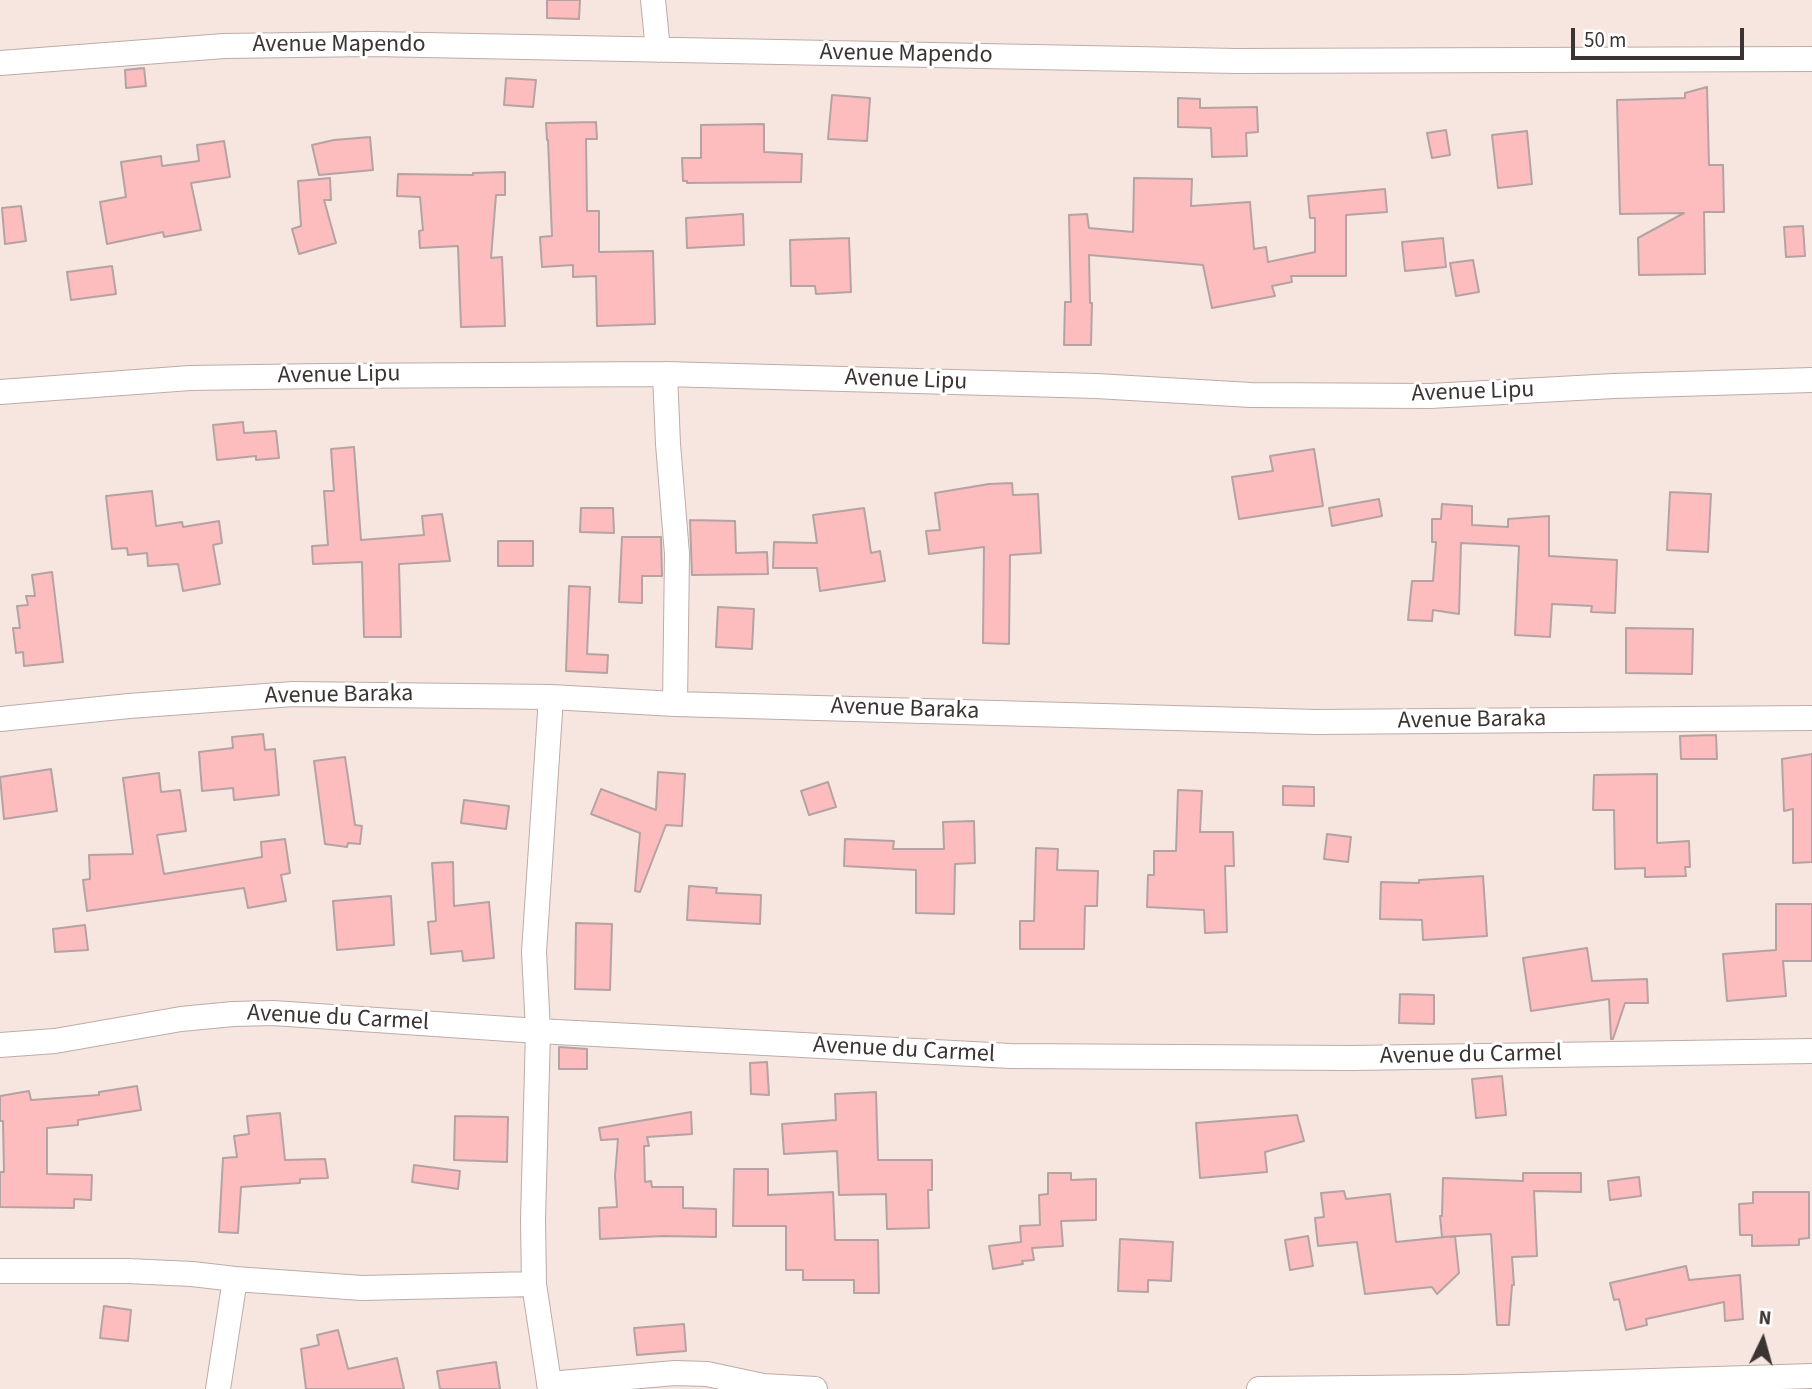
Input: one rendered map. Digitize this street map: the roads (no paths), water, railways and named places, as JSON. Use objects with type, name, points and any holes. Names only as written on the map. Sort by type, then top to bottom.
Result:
[{"type":"street","points":[[653,0],[658,50]]},
{"type":"street","name":"Avenue Mapendo","points":[[0,62],[197,48],[373,44],[1236,61],[1812,59]]},
{"type":"street","points":[[665,374],[677,554],[675,704]]},
{"type":"street","name":"Avenue Lipu","points":[[0,391],[204,378],[665,374],[1096,386],[1251,395],[1416,396],[1812,380]]},
{"type":"street","name":"Avenue Baraka","points":[[0,719],[293,694],[551,697],[675,704],[1316,722],[1812,718]]},
{"type":"street","points":[[551,697],[534,951],[538,1031],[534,1284],[549,1387],[675,1373],[706,1374],[733,1384],[815,1389]]},
{"type":"street","name":"Avenue du Carmel","points":[[0,1045],[55,1041],[181,1019],[273,1013],[538,1031],[1010,1056],[1352,1058],[1812,1051]]},
{"type":"street","points":[[0,1272],[192,1274],[362,1288],[534,1284]]},
{"type":"street","points":[[218,1389],[235,1279]]},
{"type":"street","points":[[1259,1389],[1460,1387],[1812,1376]]}]
